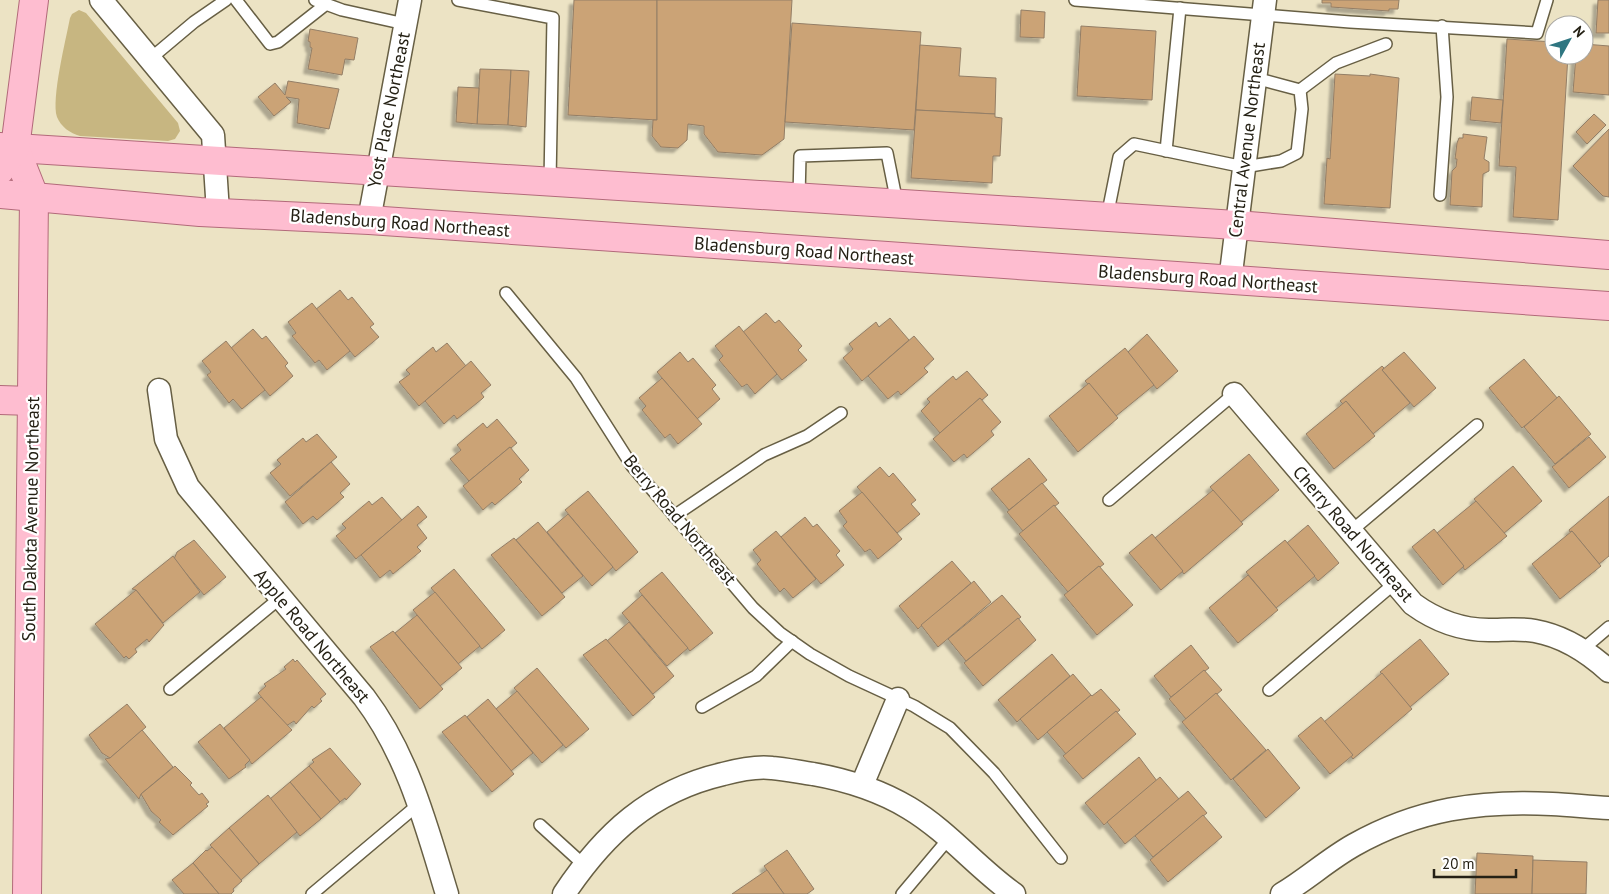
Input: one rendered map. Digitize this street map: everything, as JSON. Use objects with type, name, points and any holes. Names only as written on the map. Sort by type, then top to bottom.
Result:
[{"type":"main road","name":"South Dakota Avenue Northeast","points":[[0,170],[8,147],[34,0]]},
{"type":"main road","name":"South Dakota Avenue Northeast","points":[[8,147],[34,196],[28,894]]},
{"type":"main road","points":[[8,147],[1236,225],[1609,256]]},
{"type":"main road","name":"Bladensburg Road Northeast","points":[[0,194],[218,212],[369,220],[1609,306]]},
{"type":"main road","points":[[0,400],[32,401]]},
{"type":"street","points":[[101,0],[213,135],[218,212]]},
{"type":"street","name":"Yost Place Northeast","points":[[369,220],[410,0]]},
{"type":"street","name":"Central Avenue Northeast","points":[[1230,281],[1264,7]]},
{"type":"street","name":"Apple Road Northeast","points":[[158,390],[166,438],[173,459],[188,487],[378,715],[400,755],[447,894]]},
{"type":"street","name":"Cherry Road Northeast","points":[[1234,394],[1413,604],[1444,621],[1478,630],[1534,631],[1558,637],[1582,650],[1609,670]]},
{"type":"street","points":[[862,785],[898,699]]},
{"type":"street","points":[[564,894],[584,865],[607,838],[633,815],[666,795],[699,780],[738,770],[770,767],[826,776],[862,785],[909,808],[950,837],[986,872],[1014,894]]},
{"type":"street","points":[[1284,894],[1353,846],[1384,830],[1433,813],[1467,805],[1516,803],[1609,808]]},
{"type":"lane","points":[[150,59],[194,22],[226,0]]},
{"type":"lane","points":[[236,0],[270,44],[278,42],[320,2],[405,24]]},
{"type":"lane","points":[[458,0],[553,18],[550,181]]},
{"type":"lane","points":[[1075,0],[1180,8],[1264,7],[1350,22],[1538,33],[1548,0]]},
{"type":"lane","points":[[1166,151],[1180,8]]},
{"type":"lane","points":[[1440,195],[1447,97],[1442,26]]},
{"type":"lane","points":[[1300,90],[1336,63],[1386,44]]},
{"type":"lane","points":[[1255,78],[1300,90]]},
{"type":"lane","points":[[1107,217],[1119,157],[1134,144],[1244,167],[1281,161],[1297,153],[1302,109],[1300,90]]},
{"type":"lane","points":[[799,197],[800,156],[887,153],[896,203]]},
{"type":"lane","name":"Berry Road Northeast","points":[[506,293],[567,366],[632,466],[753,608],[792,641],[849,676],[937,719],[962,738],[994,772],[1061,858]]},
{"type":"lane","points":[[1109,500],[1234,394]]},
{"type":"lane","points":[[674,516],[764,455],[807,436],[841,413]]},
{"type":"lane","points":[[1350,532],[1477,425]]},
{"type":"lane","points":[[1269,690],[1395,584]]},
{"type":"lane","points":[[170,689],[280,598]]},
{"type":"lane","points":[[1582,650],[1609,626]]},
{"type":"lane","points":[[702,707],[756,676],[792,641]]},
{"type":"lane","points":[[312,894],[418,804]]},
{"type":"lane","points":[[540,825],[584,865]]},
{"type":"lane","points":[[902,894],[950,837]]},
{"type":"shaded area","points":[[79,10],[86,13],[178,123],[180,131],[175,139],[168,141],[80,136],[63,127],[57,117],[56,97],[70,18],[72,14]]},
{"type":"building","points":[[574,0],[657,0],[657,120],[568,115]]},
{"type":"building","points":[[657,0],[792,0],[784,139],[762,155],[718,152],[704,134],[704,126],[688,124],[687,140],[678,148],[661,147],[652,136],[653,120],[657,120]]},
{"type":"building","points":[[1322,0],[1399,0],[1398,9],[1389,9],[1389,11],[1331,7],[1331,3],[1322,3]]},
{"type":"building","points":[[1598,0],[1609,0],[1609,33],[1596,33]]},
{"type":"building","points":[[1021,10],[1045,12],[1044,38],[1020,37]]},
{"type":"building","points":[[792,23],[921,32],[914,130],[785,122]]},
{"type":"building","points":[[1081,26],[1156,31],[1152,100],[1077,96]]},
{"type":"building","points":[[310,29],[358,38],[354,60],[345,59],[342,75],[308,69],[312,48],[308,41]]},
{"type":"building","points":[[1507,39],[1544,41],[1544,65],[1567,65],[1558,220],[1513,217],[1516,167],[1499,166]]},
{"type":"building","points":[[920,45],[961,48],[959,76],[996,78],[995,114],[916,110]]},
{"type":"building","points":[[1594,45],[1609,46],[1609,95],[1573,92],[1575,65],[1594,65]]},
{"type":"building","points":[[480,69],[511,70],[508,125],[477,124]]},
{"type":"building","points":[[511,70],[529,71],[526,127],[508,125]]},
{"type":"building","points":[[1335,74],[1370,76],[1370,74],[1399,78],[1390,208],[1324,204],[1327,158],[1330,159]]},
{"type":"building","points":[[288,81],[339,89],[329,129],[297,123],[299,99],[286,97],[291,102],[274,116],[258,97],[275,83],[285,95]]},
{"type":"building","points":[[458,87],[479,88],[477,124],[456,122]]},
{"type":"building","points":[[1472,97],[1503,100],[1501,123],[1470,120]]},
{"type":"building","points":[[916,110],[995,114],[995,117],[1002,118],[1000,156],[993,156],[992,183],[911,178]]},
{"type":"building","points":[[1594,114],[1606,125],[1587,144],[1576,132]]},
{"type":"building","points":[[1609,129],[1609,197],[1603,196],[1573,166]]},
{"type":"building","points":[[1463,134],[1487,137],[1484,159],[1489,162],[1489,171],[1483,174],[1482,207],[1450,205],[1452,171],[1456,167],[1457,143],[1459,138],[1463,138]]},
{"type":"building","points":[[340,290],[348,300],[352,297],[374,324],[370,327],[379,337],[355,357],[315,310]]},
{"type":"building","points":[[312,303],[350,351],[327,370],[319,360],[315,363],[292,336],[296,333],[288,322]]},
{"type":"building","points":[[766,313],[775,323],[779,320],[802,346],[798,350],[807,360],[782,380],[742,333]]},
{"type":"building","points":[[890,318],[909,340],[862,381],[843,358],[853,349],[849,344],[876,322],[879,327]]},
{"type":"building","points":[[739,326],[777,374],[755,394],[747,384],[742,387],[719,360],[723,356],[715,346]]},
{"type":"building","points":[[253,329],[262,339],[266,336],[288,363],[285,366],[293,376],[270,396],[230,349]]},
{"type":"building","points":[[1147,334],[1178,371],[1157,389],[1127,353]]},
{"type":"building","points":[[914,336],[934,359],[924,368],[928,372],[901,395],[898,391],[888,399],[868,376]]},
{"type":"building","points":[[226,341],[265,390],[242,409],[233,399],[229,403],[207,375],[211,372],[202,361]]},
{"type":"building","points":[[447,343],[466,366],[419,406],[399,382],[410,374],[406,370],[433,347],[436,352]]},
{"type":"building","points":[[1125,348],[1154,385],[1116,416],[1085,381]]},
{"type":"building","points":[[680,352],[688,362],[693,358],[716,385],[712,389],[720,399],[697,419],[657,372]]},
{"type":"building","points":[[1404,352],[1436,388],[1414,407],[1382,370]]},
{"type":"building","points":[[1524,359],[1558,399],[1522,428],[1489,388]]},
{"type":"building","points":[[471,361],[491,385],[481,393],[484,397],[482,399],[457,419],[454,415],[444,424],[425,401]]},
{"type":"building","points":[[1382,366],[1384,368],[1382,370],[1410,403],[1373,434],[1346,401],[1343,404],[1340,401]]},
{"type":"building","points":[[967,371],[988,395],[982,400],[980,398],[940,433],[921,411],[930,402],[927,399],[953,376],[956,380]]},
{"type":"building","points":[[662,378],[702,424],[678,444],[670,434],[665,438],[642,410],[646,406],[639,398]]},
{"type":"building","points":[[1089,383],[1118,418],[1078,452],[1049,416]]},
{"type":"building","points":[[1559,396],[1591,434],[1555,464],[1524,427]]},
{"type":"building","points":[[980,398],[1001,422],[991,431],[994,435],[967,458],[964,454],[954,462],[933,439]]},
{"type":"building","points":[[1346,401],[1375,436],[1334,469],[1306,434]]},
{"type":"building","points":[[497,419],[517,443],[469,481],[450,459],[461,450],[457,445],[483,423],[487,428]]},
{"type":"building","points":[[317,434],[337,457],[290,496],[270,473],[281,464],[277,460],[303,438],[306,442]]},
{"type":"building","points":[[1589,437],[1606,457],[1569,488],[1552,467]]},
{"type":"building","points":[[510,447],[529,470],[519,479],[522,482],[495,505],[492,502],[483,510],[463,486]]},
{"type":"building","points":[[1249,454],[1279,490],[1240,523],[1210,487]]},
{"type":"building","points":[[1029,458],[1047,480],[1009,510],[991,489]]},
{"type":"building","points":[[331,462],[350,484],[340,493],[344,497],[317,520],[313,516],[303,524],[285,502]]},
{"type":"building","points":[[1513,466],[1542,501],[1503,534],[1474,499]]},
{"type":"building","points":[[880,467],[889,477],[893,473],[916,500],[911,504],[920,514],[897,533],[857,487]]},
{"type":"building","points":[[1042,483],[1059,503],[1023,531],[1007,512]]},
{"type":"building","points":[[1213,490],[1243,524],[1184,574],[1155,538]]},
{"type":"building","points":[[588,491],[638,552],[616,571],[565,510]]},
{"type":"building","points":[[862,492],[902,539],[878,559],[870,549],[865,552],[843,526],[847,522],[839,511]]},
{"type":"building","points":[[1609,496],[1609,556],[1599,564],[1572,531],[1570,532],[1569,530]]},
{"type":"building","points":[[382,497],[402,520],[356,559],[336,536],[346,528],[342,524],[369,501],[372,505]]},
{"type":"building","points":[[1476,501],[1507,536],[1465,570],[1437,533]]},
{"type":"building","points":[[1054,505],[1104,564],[1068,592],[1019,534]]},
{"type":"building","points":[[418,506],[427,517],[417,525],[427,538],[417,547],[421,551],[393,574],[390,570],[380,578],[361,555]]},
{"type":"building","points":[[568,514],[613,567],[592,586],[547,532]]},
{"type":"building","points":[[805,517],[813,527],[817,524],[840,551],[836,555],[844,565],[821,584],[781,537]]},
{"type":"building","points":[[538,522],[583,576],[562,593],[516,540]]},
{"type":"building","points":[[1308,525],[1339,563],[1318,581],[1287,543]]},
{"type":"building","points":[[1434,529],[1464,566],[1443,585],[1412,547]]},
{"type":"building","points":[[776,531],[816,579],[793,598],[784,588],[780,592],[757,564],[761,560],[753,550]]},
{"type":"building","points":[[1572,531],[1601,566],[1560,599],[1532,564]]},
{"type":"building","points":[[1152,534],[1183,571],[1161,590],[1129,553]]},
{"type":"building","points":[[514,538],[565,597],[542,616],[491,555]]},
{"type":"building","points":[[194,540],[226,577],[204,595],[174,559],[177,552]]},
{"type":"building","points":[[1285,540],[1315,576],[1276,608],[1246,572]]},
{"type":"building","points":[[173,556],[200,592],[163,623],[136,590],[132,589]]},
{"type":"building","points":[[952,561],[971,583],[918,629],[899,606]]},
{"type":"building","points":[[1099,566],[1133,605],[1097,635],[1064,595]]},
{"type":"building","points":[[454,569],[505,630],[482,649],[431,588]]},
{"type":"building","points":[[662,572],[713,633],[690,651],[639,591]]},
{"type":"building","points":[[1248,575],[1278,610],[1238,643],[1209,608]]},
{"type":"building","points":[[974,581],[991,602],[938,647],[921,625]]},
{"type":"building","points":[[136,590],[164,625],[149,642],[147,639],[135,649],[137,652],[129,659],[126,656],[124,658],[95,624]]},
{"type":"building","points":[[435,592],[480,646],[458,664],[413,610]]},
{"type":"building","points":[[642,595],[688,648],[667,666],[622,613]]},
{"type":"building","points":[[1002,595],[1021,617],[966,661],[948,639]]},
{"type":"building","points":[[417,615],[462,668],[440,686],[395,633]]},
{"type":"building","points":[[1018,618],[1036,640],[983,686],[964,663]]},
{"type":"building","points":[[629,622],[674,676],[653,694],[607,641]]},
{"type":"building","points":[[393,631],[443,689],[420,709],[370,647]]},
{"type":"building","points":[[606,639],[655,697],[633,716],[583,655]]},
{"type":"building","points":[[1420,639],[1449,674],[1410,707],[1380,672]]},
{"type":"building","points":[[1191,645],[1209,668],[1171,697],[1154,676]]},
{"type":"building","points":[[1052,654],[1070,676],[1017,722],[998,700]]},
{"type":"building","points":[[293,659],[295,662],[297,660],[326,694],[320,699],[322,701],[314,708],[312,706],[296,724],[294,721],[286,726],[258,693],[266,686],[264,684],[286,669],[284,667]]},
{"type":"building","points":[[537,668],[589,729],[566,748],[514,688]]},
{"type":"building","points":[[1204,670],[1222,690],[1186,719],[1169,699]]},
{"type":"building","points":[[1382,673],[1412,709],[1353,759],[1324,722]]},
{"type":"building","points":[[1073,674],[1091,695],[1038,740],[1020,719]]},
{"type":"building","points":[[1101,689],[1120,710],[1066,754],[1047,732],[1091,695]]},
{"type":"building","points":[[517,691],[563,745],[542,763],[496,709]]},
{"type":"building","points":[[1216,693],[1266,750],[1231,780],[1182,722]]},
{"type":"building","points":[[261,697],[292,730],[252,764],[224,728]]},
{"type":"building","points":[[488,699],[533,753],[511,771],[467,717]]},
{"type":"building","points":[[127,704],[146,727],[110,758],[102,753],[89,735]]},
{"type":"building","points":[[1116,711],[1136,734],[1083,779],[1063,756]]},
{"type":"building","points":[[465,715],[514,774],[492,792],[442,732]]},
{"type":"building","points":[[1321,717],[1353,755],[1330,774],[1298,736]]},
{"type":"building","points":[[220,724],[250,760],[245,765],[246,767],[229,779],[198,742]]},
{"type":"building","points":[[142,730],[173,767],[141,794],[139,799],[105,759],[110,758]]},
{"type":"building","points":[[330,748],[361,784],[346,800],[345,798],[340,802],[309,766],[314,762],[312,760]]},
{"type":"building","points":[[1268,749],[1300,788],[1266,818],[1233,779]]},
{"type":"building","points":[[1139,757],[1157,781],[1104,825],[1085,803]]},
{"type":"building","points":[[175,766],[192,783],[190,785],[199,795],[202,793],[209,802],[206,804],[208,806],[173,835],[159,822],[161,820],[151,811],[141,794]]},
{"type":"building","points":[[309,766],[340,802],[321,819],[290,782]]},
{"type":"building","points":[[1160,777],[1179,799],[1125,844],[1107,822]]},
{"type":"building","points":[[290,782],[321,819],[300,836],[270,799]]},
{"type":"building","points":[[1188,791],[1207,813],[1153,857],[1135,836]]},
{"type":"building","points":[[268,795],[297,832],[259,864],[229,828]]},
{"type":"building","points":[[1203,815],[1222,837],[1168,882],[1150,860]]},
{"type":"building","points":[[229,828],[259,864],[241,880],[210,845]]},
{"type":"building","points":[[212,847],[242,881],[233,889],[234,891],[231,894],[219,894],[193,863],[206,850]]},
{"type":"building","points":[[787,850],[814,889],[807,894],[784,894],[764,866]]},
{"type":"building","points":[[1477,853],[1533,856],[1532,894],[1475,894]]},
{"type":"building","points":[[1533,860],[1587,862],[1586,894],[1532,894]]},
{"type":"building","points":[[193,863],[219,894],[184,894],[172,880]]},
{"type":"building","points":[[767,870],[784,894],[732,894]]}]
